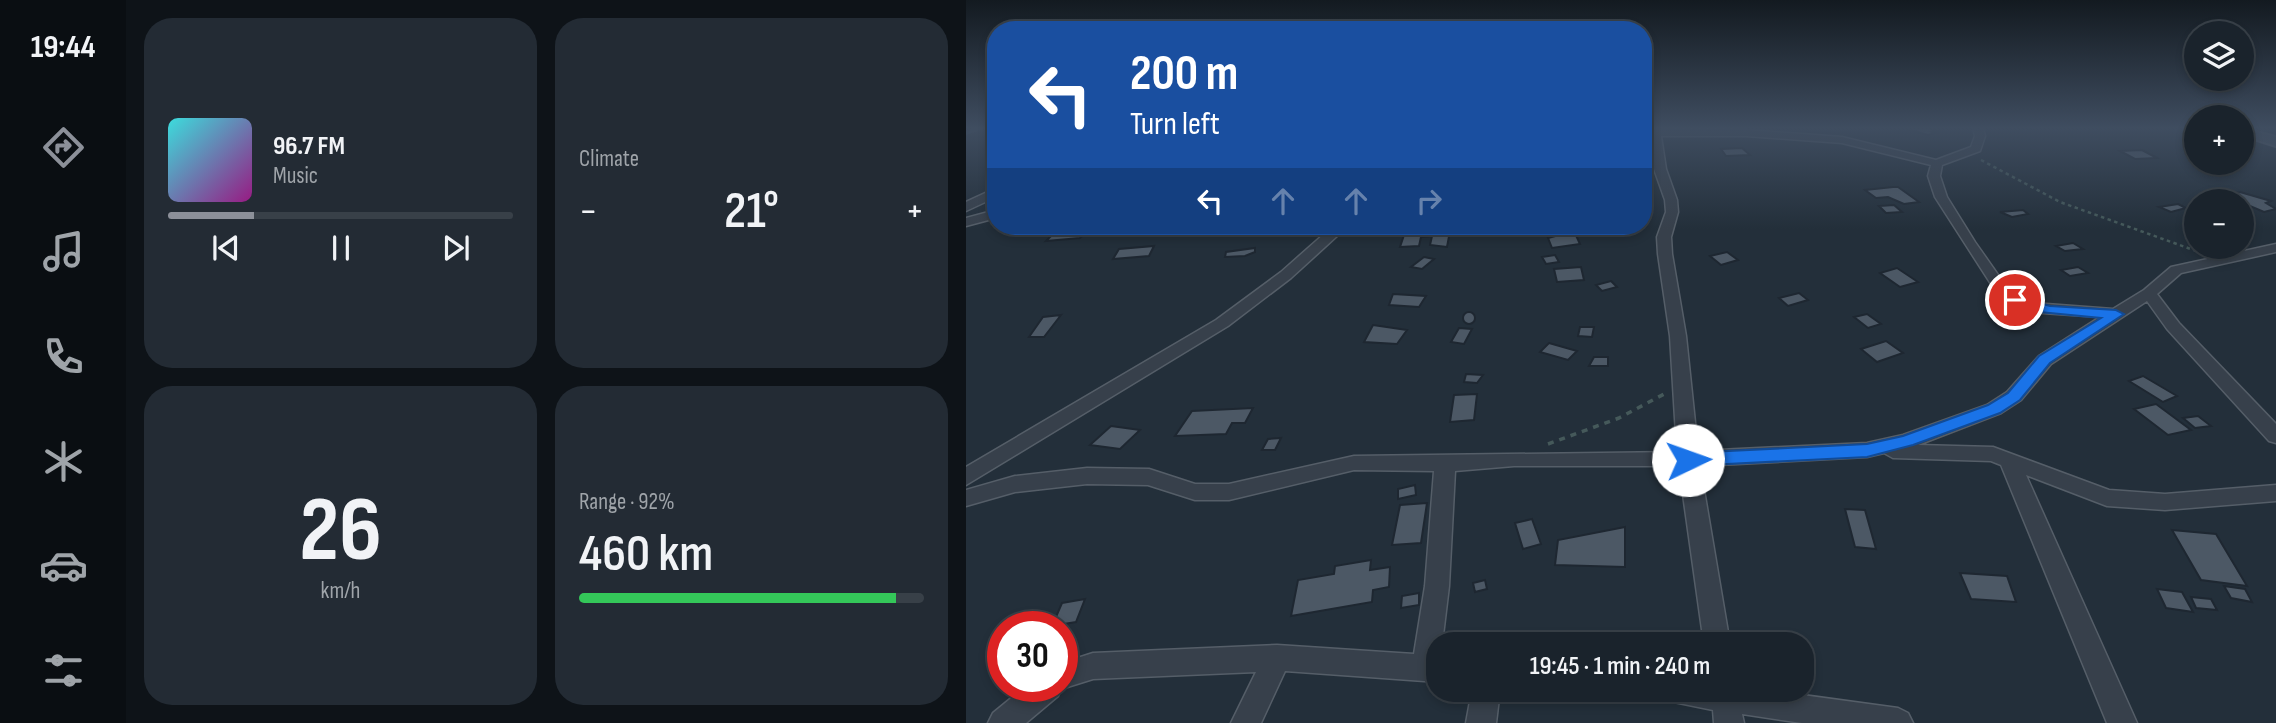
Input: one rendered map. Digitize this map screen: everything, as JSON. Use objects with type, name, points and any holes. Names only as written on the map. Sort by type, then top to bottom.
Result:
[{"type":"street","points":[[1659,162],[1671,200],[1672,212],[1664,237],[1678,336],[1679,385],[1715,632]]},
{"type":"street","points":[[1932,162],[1941,162]]},
{"type":"street","points":[[1937,163],[1934,176],[1941,197],[2003,292],[2029,307],[2116,314]]},
{"type":"street","points":[[966,207],[987,196]]},
{"type":"street","points":[[966,222],[987,216]]},
{"type":"street","points":[[966,477],[1222,323],[1286,275],[1331,235]]},
{"type":"street","points":[[1867,450],[1907,441],[1994,409],[2014,396],[2045,360],[2149,293],[2176,270],[2276,248]]},
{"type":"street","points":[[2149,293],[2197,353],[2276,436]]},
{"type":"street","points":[[966,498],[1016,484],[1053,478],[1149,477],[1195,492],[1229,492],[1354,463],[1446,464],[1514,459],[1688,460],[1867,450],[1966,452],[2009,460],[2107,498],[2165,502],[2276,492]]},
{"type":"street","points":[[2009,460],[2122,723]]},
{"type":"street","points":[[1434,632],[1446,464]]},
{"type":"street","points":[[1246,723],[1277,657]]},
{"type":"street","points":[[1078,671],[1093,666],[1277,657],[1426,668]]},
{"type":"street","points":[[1003,723],[1029,702]]},
{"type":"street","points":[[1481,723],[1484,702]]},
{"type":"street","points":[[1726,703],[1898,723]]},
{"type":"path","points":[[1985,162],[2091,215],[2224,260]]},
{"type":"path","points":[[1514,459],[1619,418],[1679,385]]},
{"type":"building","points":[[1898,187],[1919,202],[1904,204],[1888,197],[1876,198],[1865,190]]},
{"type":"building","points":[[2254,196],[2271,201],[2266,203],[2276,209],[2264,212],[2254,208]]},
{"type":"building","points":[[2178,204],[2184,209],[2171,212],[2159,207]]},
{"type":"building","points":[[1894,205],[1902,212],[1886,213],[1879,206]]},
{"type":"building","points":[[2023,210],[2028,214],[2012,217],[2000,212]]},
{"type":"building","points":[[1052,235],[1083,235],[1080,238],[1046,241]]},
{"type":"building","points":[[1404,235],[1449,235],[1447,247],[1430,245],[1432,236],[1421,237],[1419,246],[1400,247]]},
{"type":"building","points":[[1576,235],[1580,244],[1552,248],[1548,238]]},
{"type":"building","points":[[2073,243],[2083,249],[2065,251],[2056,246]]},
{"type":"building","points":[[1154,246],[1149,256],[1113,259],[1119,249]]},
{"type":"building","points":[[1255,248],[1255,252],[1245,256],[1225,257],[1226,252]]},
{"type":"building","points":[[1727,252],[1738,260],[1721,265],[1710,256]]},
{"type":"building","points":[[1555,255],[1559,262],[1546,264],[1542,257]]},
{"type":"building","points":[[1424,257],[1434,259],[1422,269],[1411,267]]},
{"type":"building","points":[[1581,267],[1584,280],[1557,282],[1554,269]]},
{"type":"building","points":[[2078,267],[2088,273],[2070,276],[2061,270]]},
{"type":"building","points":[[1897,268],[1918,282],[1900,287],[1880,273]]},
{"type":"building","points":[[1611,281],[1617,287],[1602,291],[1596,285]]},
{"type":"building","points":[[1799,293],[1808,300],[1788,306],[1779,298]]},
{"type":"building","points":[[1393,294],[1426,296],[1419,307],[1389,305]]},
{"type":"building","points":[[1469,312],[1475,318],[1469,324],[1463,318]]},
{"type":"building","points":[[1867,314],[1881,324],[1868,328],[1854,317]]},
{"type":"building","points":[[1061,315],[1044,337],[1029,337],[1043,317]]},
{"type":"building","points":[[1373,325],[1407,330],[1397,344],[1364,342]]},
{"type":"building","points":[[1580,327],[1594,327],[1592,337],[1578,336]]},
{"type":"building","points":[[1459,328],[1472,329],[1464,344],[1451,342]]},
{"type":"building","points":[[1886,341],[1903,353],[1877,362],[1861,349]]},
{"type":"building","points":[[1549,343],[1577,351],[1568,360],[1540,352]]},
{"type":"building","points":[[1594,357],[1608,357],[1608,366],[1589,366]]},
{"type":"building","points":[[1466,374],[1483,375],[1477,383],[1464,382]]},
{"type":"building","points":[[2143,376],[2177,396],[2163,402],[2129,381]]},
{"type":"building","points":[[1477,394],[1474,420],[1450,422],[1454,395]]},
{"type":"building","points":[[2156,404],[2191,430],[2168,435],[2134,409]]},
{"type":"building","points":[[1253,408],[1245,423],[1232,423],[1226,434],[1175,436],[1192,411]]},
{"type":"building","points":[[2198,416],[2211,426],[2195,428],[2183,418]]},
{"type":"building","points":[[1111,426],[1140,430],[1120,449],[1090,445]]},
{"type":"building","points":[[1281,438],[1275,450],[1262,450],[1268,439]]},
{"type":"building","points":[[1415,485],[1416,495],[1398,499],[1398,489]]},
{"type":"building","points":[[1427,503],[1421,543],[1392,545],[1400,505]]},
{"type":"building","points":[[1845,509],[1865,510],[1876,549],[1855,547]]},
{"type":"building","points":[[1532,519],[1541,544],[1523,549],[1515,523]]},
{"type":"building","points":[[1625,527],[1625,567],[1555,565],[1558,540]]},
{"type":"building","points":[[2172,530],[2216,534],[2247,586],[2201,580]]},
{"type":"building","points":[[1371,560],[1370,570],[1390,567],[1389,587],[1373,590],[1372,602],[1291,616],[1298,580],[1334,574],[1335,566]]},
{"type":"building","points":[[1960,573],[2007,576],[2016,602],[1971,599]]},
{"type":"building","points":[[1485,580],[1487,589],[1475,592],[1473,583]]},
{"type":"building","points":[[2224,586],[2245,589],[2252,602],[2231,598]]},
{"type":"building","points":[[2157,589],[2182,592],[2193,612],[2166,608]]},
{"type":"building","points":[[1419,593],[1419,605],[1401,608],[1402,596]]},
{"type":"building","points":[[2191,597],[2211,599],[2217,610],[2196,608]]},
{"type":"building","points":[[1085,599],[1078,617],[1078,611],[1059,611],[1062,603]]},
{"type":"route","points":[[1688,460],[1867,450],[1907,441],[1994,409],[2014,396],[2045,360],[2116,314],[2050,310],[2029,307],[2015,300]]}]
